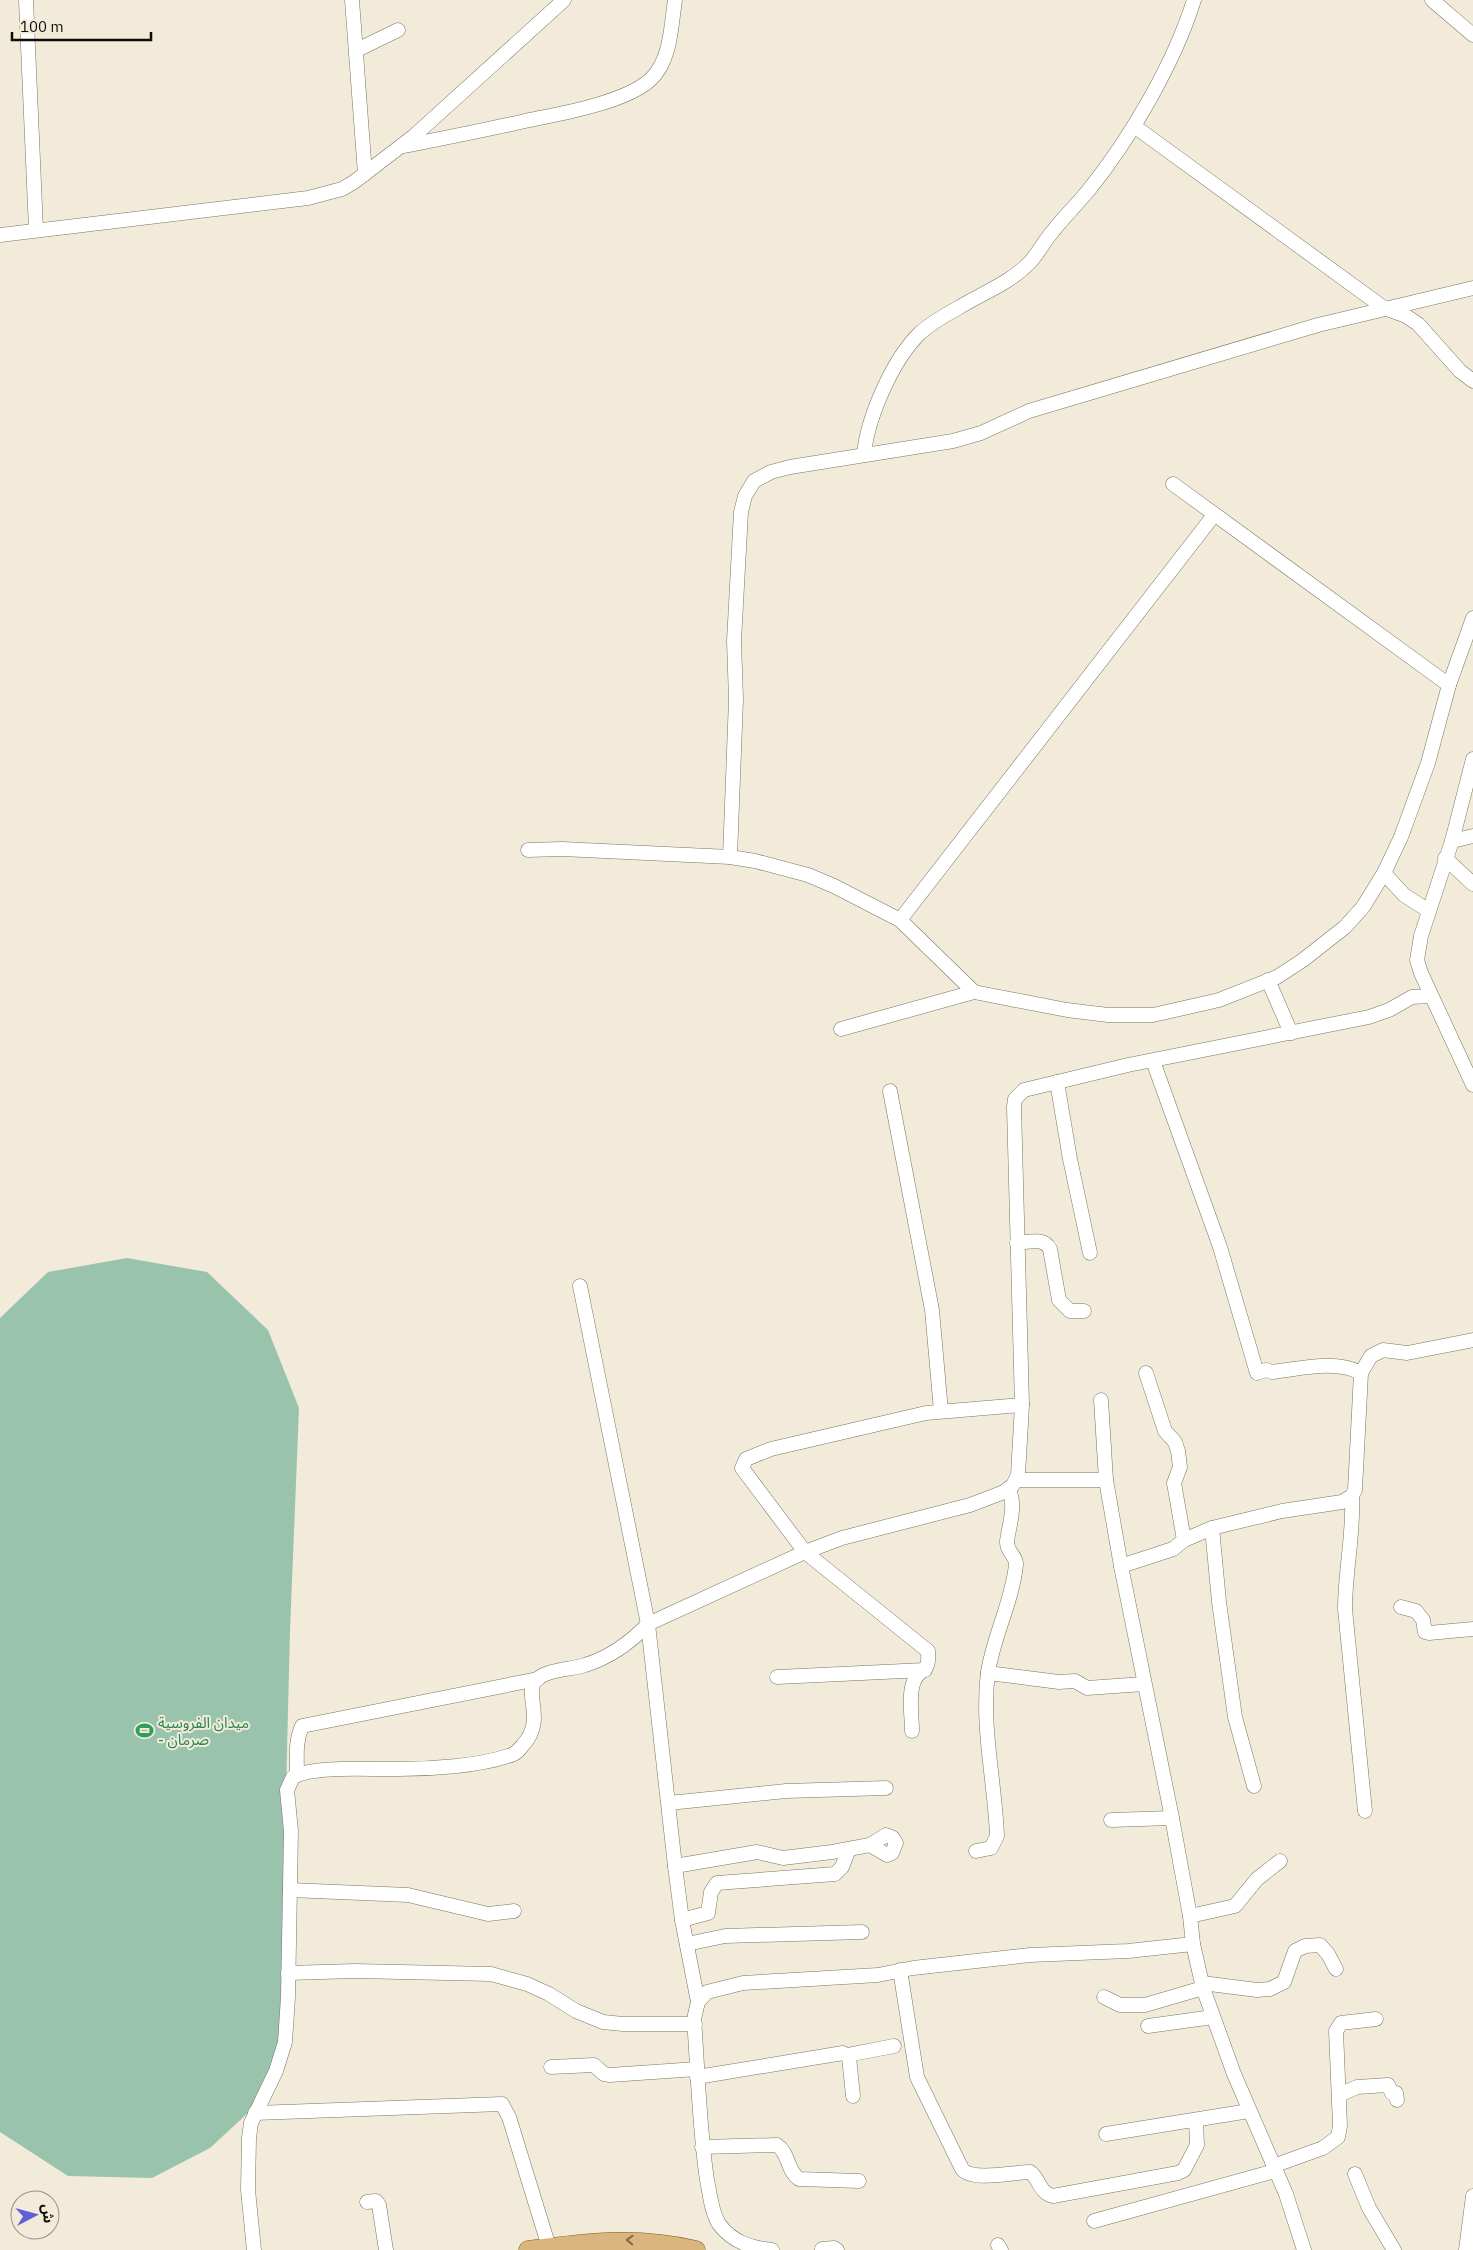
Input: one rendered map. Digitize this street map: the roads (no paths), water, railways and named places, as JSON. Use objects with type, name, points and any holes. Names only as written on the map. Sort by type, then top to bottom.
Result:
[{"type":"main road","points":[[528,2250],[579,2242],[625,2240],[658,2242],[696,2250]]},
{"type":"street","points":[[26,0],[36,230]]},
{"type":"street","points":[[0,235],[308,198],[342,189],[401,146],[564,0]]},
{"type":"street","points":[[401,146],[581,109],[637,88],[650,80],[659,70],[665,56],[675,0]]},
{"type":"street","points":[[864,455],[867,434],[876,404],[907,349],[920,333],[958,307],[1012,278],[1031,261],[1051,233],[1088,190],[1134,126],[1178,42],[1194,0]]},
{"type":"street","points":[[1432,0],[1473,35]]},
{"type":"street","points":[[355,1],[365,174]]},
{"type":"street","points":[[357,50],[398,30]]},
{"type":"street","points":[[1134,126],[1384,308],[1406,316],[1418,324],[1460,370],[1473,381]]},
{"type":"street","points":[[730,857],[734,781],[736,584],[741,512],[745,496],[754,481],[771,472],[790,467],[953,441],[981,433],[1030,411],[1052,404],[1318,325],[1473,288]]},
{"type":"street","points":[[1173,484],[1450,685]]},
{"type":"street","points":[[900,920],[1214,515]]},
{"type":"street","points":[[841,1029],[974,992],[1067,1010],[1108,1015],[1153,1016],[1220,1000],[1268,980],[1303,960],[1345,927],[1363,907],[1384,873],[1401,837],[1428,763],[1450,685],[1473,618]]},
{"type":"street","points":[[1472,766],[1452,841],[1429,911],[1417,960],[1420,973],[1473,1085]]},
{"type":"street","points":[[1452,841],[1473,836]]},
{"type":"street","points":[[528,850],[562,849],[730,857],[755,861],[808,875],[834,886],[900,920],[974,992]]},
{"type":"street","points":[[1445,858],[1473,884]]},
{"type":"street","points":[[1384,873],[1404,895],[1429,911]]},
{"type":"street","points":[[1268,980],[1292,1034]]},
{"type":"street","points":[[976,1851],[991,1848],[997,1836],[988,1749],[988,1672],[998,1631],[1009,1602],[1016,1564],[1007,1547],[1012,1485],[1022,1405],[1014,1103],[1018,1095],[1024,1090],[1057,1082],[1369,1017],[1389,1010],[1412,997],[1431,996]]},
{"type":"street","points":[[1153,1061],[1220,1247],[1257,1373],[1266,1370],[1272,1372],[1325,1366],[1352,1368],[1361,1373]]},
{"type":"street","points":[[1057,1082],[1072,1169],[1090,1253]]},
{"type":"street","points":[[890,1091],[932,1310],[941,1411]]},
{"type":"street","points":[[1017,1243],[1040,1241],[1046,1243],[1050,1249],[1059,1300],[1070,1311],[1084,1311]]},
{"type":"street","points":[[580,1286],[648,1624],[682,1920],[698,2002]]},
{"type":"street","points":[[1365,1811],[1345,1609],[1345,1583],[1353,1510],[1352,1496],[1355,1490],[1361,1373],[1371,1356],[1383,1350],[1407,1353],[1473,1340]]},
{"type":"street","points":[[1146,1373],[1165,1431],[1175,1442],[1178,1451],[1180,1468],[1174,1484],[1184,1540]]},
{"type":"street","points":[[1101,1400],[1106,1480],[1144,1684],[1172,1818],[1190,1916],[1193,1944],[1213,2017],[1249,2111],[1286,2194],[1304,2250]]},
{"type":"street","points":[[912,1732],[912,1690],[914,1679],[925,1670],[929,1663],[928,1651],[805,1552],[742,1468],[743,1461],[771,1449],[941,1411],[1022,1405]]},
{"type":"street","points":[[297,1774],[296,1748],[302,1726],[538,1678],[598,1660],[628,1645],[648,1624],[805,1552],[849,1536],[970,1505],[1012,1485],[1106,1480]]},
{"type":"street","points":[[1121,1566],[1173,1549],[1184,1540],[1212,1528],[1282,1511],[1342,1502],[1352,1496]]},
{"type":"street","points":[[1212,1528],[1219,1602],[1235,1717],[1254,1786]]},
{"type":"street","points":[[1400,1607],[1416,1611],[1423,1620],[1425,1632],[1429,1634],[1473,1630]]},
{"type":"street","points":[[776,1677],[925,1670]]},
{"type":"street","points":[[988,1672],[1059,1682],[1075,1681],[1088,1688],[1144,1684]]},
{"type":"street","points":[[254,2250],[248,2190],[250,2123],[276,2071],[284,2042],[288,1973],[291,1831],[287,1790],[290,1780],[297,1774],[337,1770],[426,1768],[511,1756],[524,1745],[534,1730],[532,1688],[538,1678]]},
{"type":"street","points":[[669,1803],[786,1791],[886,1788]]},
{"type":"street","points":[[1111,1820],[1172,1818]]},
{"type":"street","points":[[675,1866],[757,1852],[783,1858],[870,1845]]},
{"type":"street","points":[[682,1920],[708,1912],[711,1892],[717,1883],[835,1874],[842,1867],[849,1849]]},
{"type":"street","points":[[1190,1916],[1235,1906],[1258,1879],[1280,1861]]},
{"type":"street","points":[[290,1890],[408,1895],[488,1914],[514,1911]]},
{"type":"street","points":[[687,1944],[725,1936],[862,1932]]},
{"type":"street","points":[[772,2250],[760,2249],[742,2243],[726,2232],[719,2223],[710,2197],[702,2147],[694,2024],[694,2011],[706,1992],[743,1983],[878,1975],[900,1970],[1030,1955],[1128,1951],[1193,1944]]},
{"type":"street","points":[[1104,1997],[1120,2005],[1145,2005],[1203,1985],[1257,1990],[1270,1989],[1284,1982],[1295,1951],[1305,1946],[1320,1945],[1328,1954],[1336,1969]]},
{"type":"street","points":[[900,1970],[917,2077],[962,2169],[968,2174],[1003,2176],[1030,2172],[1042,2191],[1053,2196],[1178,2173],[1184,2170],[1197,2145],[1196,2120]]},
{"type":"street","points":[[288,1973],[355,1971],[491,1974],[527,1984],[576,2011],[603,2022],[623,2024],[694,2024]]},
{"type":"street","points":[[1148,2026],[1213,2017]]},
{"type":"street","points":[[1094,2221],[1274,2169],[1333,2142],[1338,2137],[1340,2126],[1338,2027],[1341,2023],[1350,2021],[1376,2020]]},
{"type":"street","points":[[550,2068],[594,2065],[608,2075],[697,2073],[843,2053],[847,2055],[894,2046]]},
{"type":"street","points":[[847,2055],[849,2057],[853,2096]]},
{"type":"street","points":[[1339,2095],[1357,2088],[1388,2085],[1392,2093],[1396,2093],[1397,2100]]},
{"type":"street","points":[[255,2113],[502,2104],[509,2117],[549,2247]]},
{"type":"street","points":[[1106,2134],[1249,2111]]},
{"type":"street","points":[[702,2147],[777,2145],[783,2151],[793,2174],[799,2179],[859,2181]]},
{"type":"street","points":[[1355,2174],[1369,2208],[1394,2250]]},
{"type":"street","points":[[1466,2250],[1473,2196]]},
{"type":"street","points":[[367,2202],[376,2201],[379,2205],[386,2250]]},
{"type":"street","points":[[822,2249],[834,2248],[837,2250]]},
{"type":"place","name":"ميدان الفروسية - صرمان","points":[[144,1731]]}]
